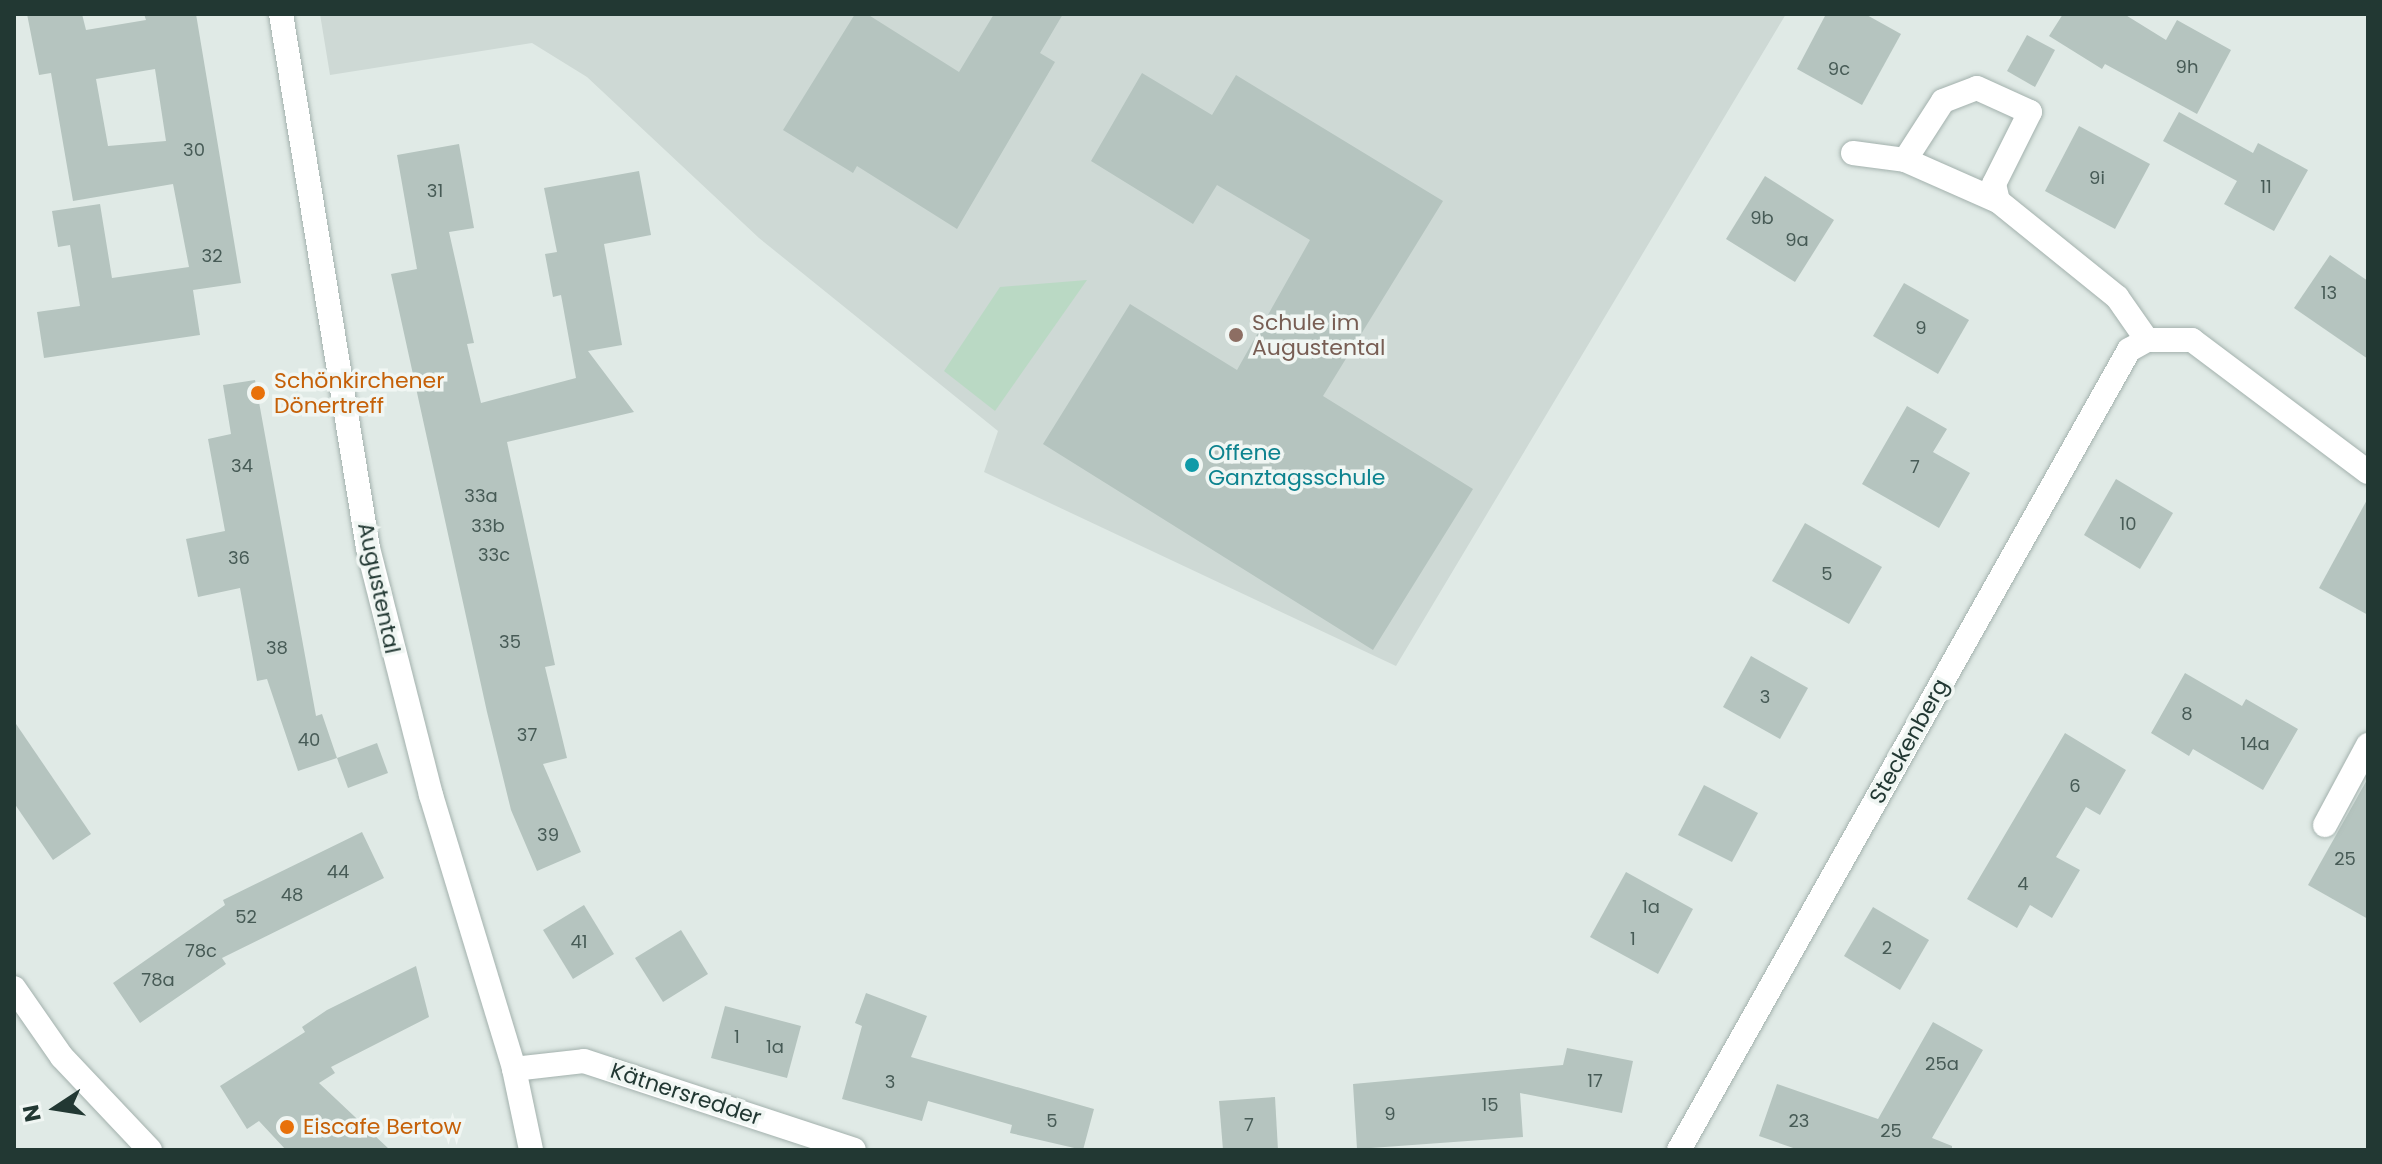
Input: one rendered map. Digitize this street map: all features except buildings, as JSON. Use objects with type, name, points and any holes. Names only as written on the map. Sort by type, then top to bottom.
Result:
[{"type":"street","name":"Augustental","points":[[281,14],[368,548],[431,795],[514,1069],[531,1150]]},
{"type":"street","points":[[1905,160],[1943,101],[1977,88],[2030,112],[1994,184],[1998,201]]},
{"type":"street","points":[[1853,153],[1905,160],[1998,201],[2117,297],[2147,340],[2192,340],[2368,472]]},
{"type":"street","name":"Steckenberg","points":[[1679,1150],[2129,350],[2147,340]]},
{"type":"street","points":[[2325,825],[2368,745]]},
{"type":"street","points":[[14,988],[62,1057],[150,1150]]},
{"type":"street","name":"Kätnersredder","points":[[514,1069],[584,1061],[854,1150]]},
{"type":"shaded area","name":"Schule im Augustental","points":[[320,14],[1786,14],[1396,666],[984,472],[998,431],[759,238],[587,77],[532,43],[330,75]]},
{"type":"green space","points":[[1087,280],[995,411],[944,371],[1000,287]]},
{"type":"place","name":"Schule im Augustental","points":[[1236,335]]},
{"type":"place","name":"Schönkirchener Dönertreff","points":[[258,393]]},
{"type":"place","name":"Offene Ganztagsschule","points":[[1192,465]]},
{"type":"place","name":"Eiscafe Bertow","points":[[287,1127]]}]
